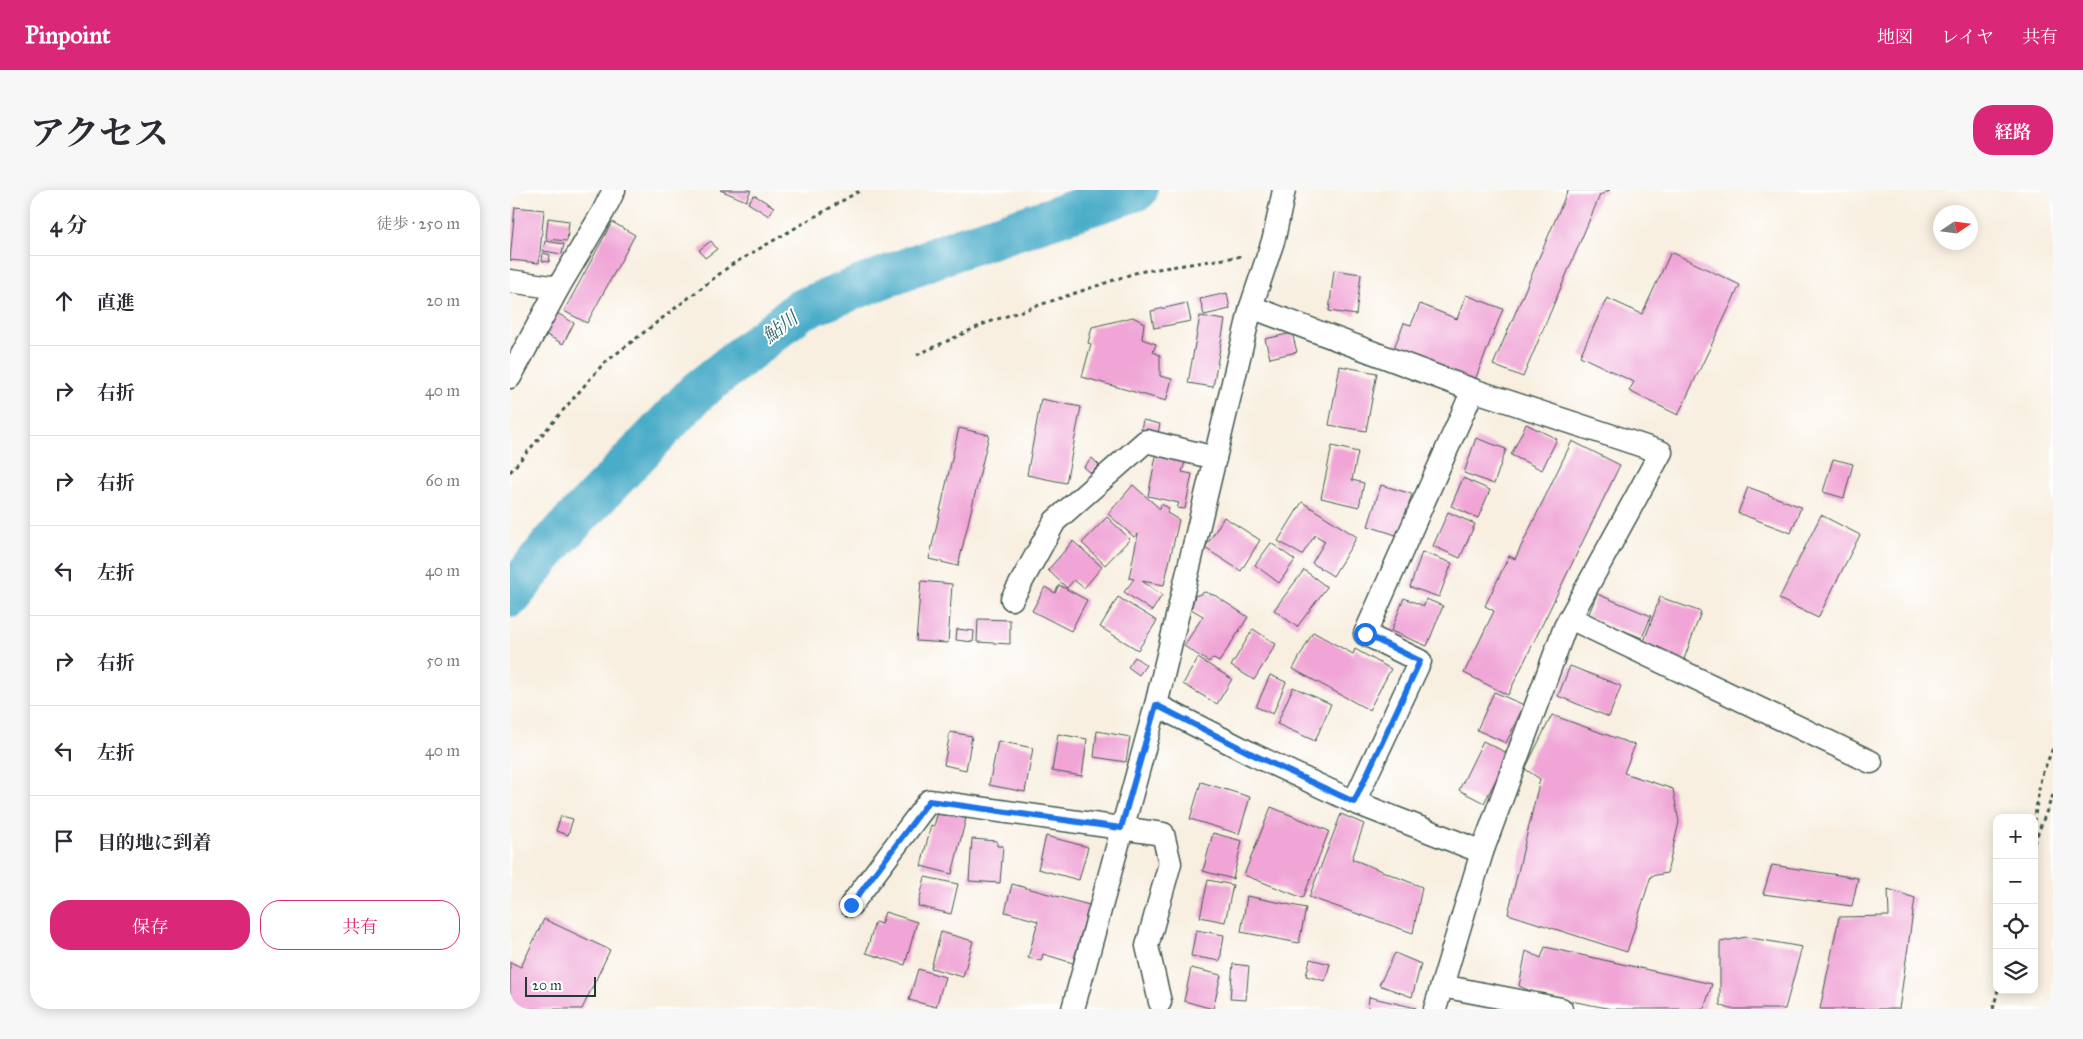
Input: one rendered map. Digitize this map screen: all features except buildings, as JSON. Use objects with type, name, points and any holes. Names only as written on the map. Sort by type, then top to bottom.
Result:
[{"type":"street","points":[[510,377],[558,288],[604,212],[614,190]]},
{"type":"street","points":[[1073,1009],[1156,705],[1251,307],[1271,245],[1284,190]]},
{"type":"street","points":[[510,281],[558,288]]},
{"type":"street","points":[[1251,307],[1473,390],[1661,452],[1570,618],[1482,852],[1435,1009]]},
{"type":"street","points":[[1354,802],[1420,661],[1365,634],[1473,390]]},
{"type":"street","points":[[1012,600],[1055,521],[1146,441],[1214,458]]},
{"type":"street","points":[[1570,618],[1871,762]]},
{"type":"street","points":[[1156,705],[1254,755],[1354,802],[1482,852]]},
{"type":"street","points":[[851,905],[929,801],[1163,834],[1170,863],[1147,946],[1160,1002]]},
{"type":"street","points":[[1442,986],[1561,1009]]},
{"type":"path","points":[[510,472],[603,364],[731,265],[861,190]]},
{"type":"path","points":[[917,356],[986,323],[1138,272],[1271,245]]},
{"type":"path","points":[[2035,814],[2041,777],[2053,748]]},
{"type":"path","points":[[2038,833],[2053,795]]},
{"type":"path","points":[[1994,1009],[1997,994]]},
{"type":"waterway","name":"鮎川","points":[[510,597],[551,545],[697,392],[800,310],[957,249],[1137,190]]},
{"type":"route","points":[[851,905],[929,801],[1121,828],[1156,705],[1254,755],[1354,802],[1420,661],[1365,634]]}]
